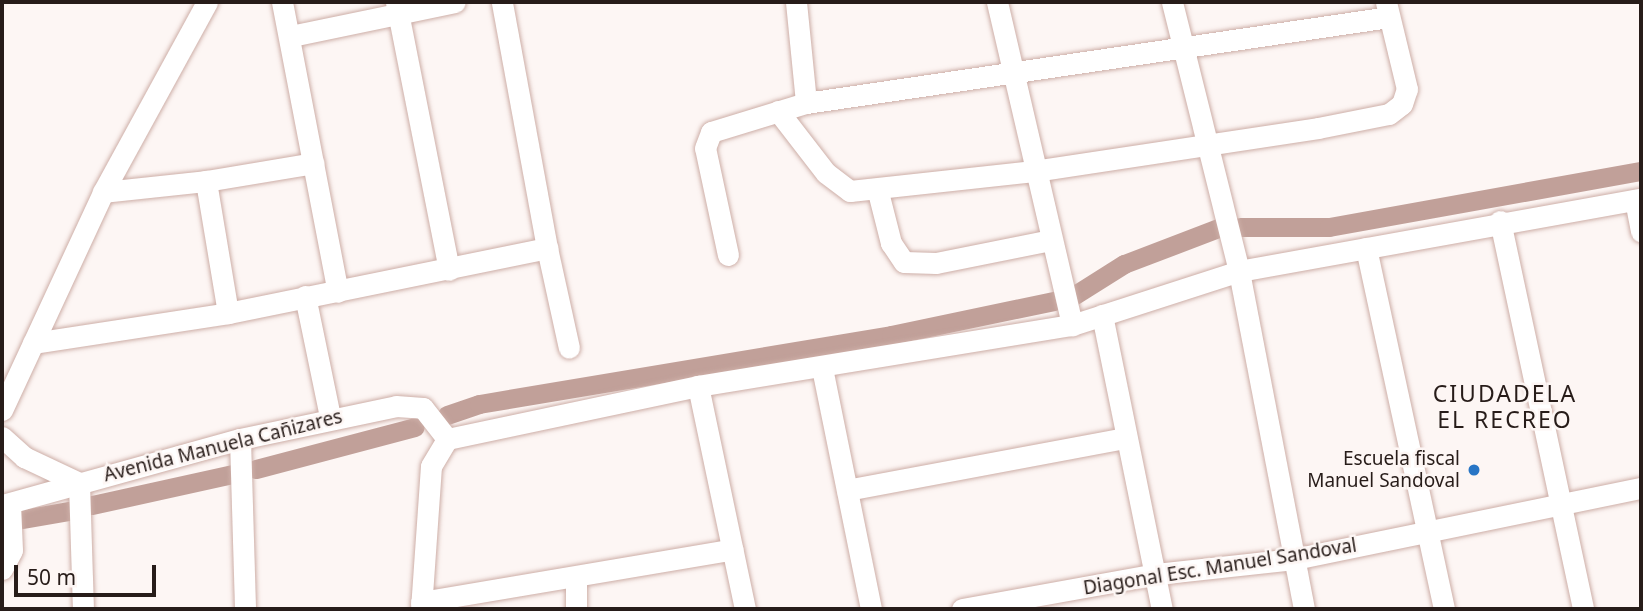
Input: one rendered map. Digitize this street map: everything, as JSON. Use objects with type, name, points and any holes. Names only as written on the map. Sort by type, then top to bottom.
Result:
[{"type":"street","points":[[2,410],[103,192],[207,2]]},
{"type":"street","points":[[282,2],[291,36],[338,292]]},
{"type":"street","points":[[291,36],[397,7],[454,2]]},
{"type":"street","points":[[502,2],[547,247],[569,348]]},
{"type":"street","points":[[796,2],[806,103]]},
{"type":"street","points":[[997,2],[1009,71],[1072,325]]},
{"type":"street","points":[[1172,2],[1202,141],[1239,271],[1304,609]]},
{"type":"street","points":[[397,7],[449,270]]},
{"type":"street","points":[[728,255],[705,148],[711,132],[778,111],[806,103],[1009,71],[1181,48],[1388,9],[1407,89],[1396,110],[1318,128],[1202,141],[1034,171],[878,192],[850,191],[834,179],[778,111]]},
{"type":"street","points":[[103,192],[206,181],[314,163]]},
{"type":"street","points":[[206,181],[228,313]]},
{"type":"street","points":[[878,192],[891,243],[904,262],[936,262],[1051,240]]},
{"type":"street","points":[[733,549],[421,605],[431,466],[443,432],[698,386],[822,368],[1072,325],[1239,271],[1500,221],[1638,200],[1641,231]]},
{"type":"street","points":[[1500,221],[1563,504],[1583,609]]},
{"type":"street","points":[[33,342],[228,313],[449,270],[547,247]]},
{"type":"street","points":[[1366,248],[1444,609]]},
{"type":"street","points":[[306,296],[330,417]]},
{"type":"street","points":[[1102,315],[1125,439],[1162,609]]},
{"type":"street","points":[[822,368],[871,609]]},
{"type":"street","points":[[698,386],[745,609]]},
{"type":"street","name":"Avenida Manuela Cañizares","points":[[6,504],[330,417],[412,405],[443,432]]},
{"type":"street","points":[[2,438],[24,457],[79,483],[83,609]]},
{"type":"street","points":[[240,439],[245,609]]},
{"type":"street","points":[[846,490],[1125,439]]},
{"type":"street","name":"Diagonal Esc. Manuel Sandoval","points":[[962,609],[1156,574],[1294,559],[1641,488]]},
{"type":"street","points":[[2,569],[12,550],[6,504]]},
{"type":"street","points":[[576,577],[576,609]]},
{"type":"waterway","points":[[1240,227],[1329,227],[1641,171]]},
{"type":"waterway","points":[[1070,298],[1124,264],[1221,227]]},
{"type":"waterway","points":[[447,415],[479,404],[891,335],[1054,301]]},
{"type":"waterway","points":[[256,469],[415,427]]},
{"type":"waterway","points":[[92,505],[233,474]]},
{"type":"waterway","points":[[23,519],[69,511]]},
{"type":"place","name":"Escuela fiscal Manuel Sandoval","points":[[1474,470]]},
{"type":"district","name":"CIUDADELA EL RECREO","points":[[1505,406]]}]
